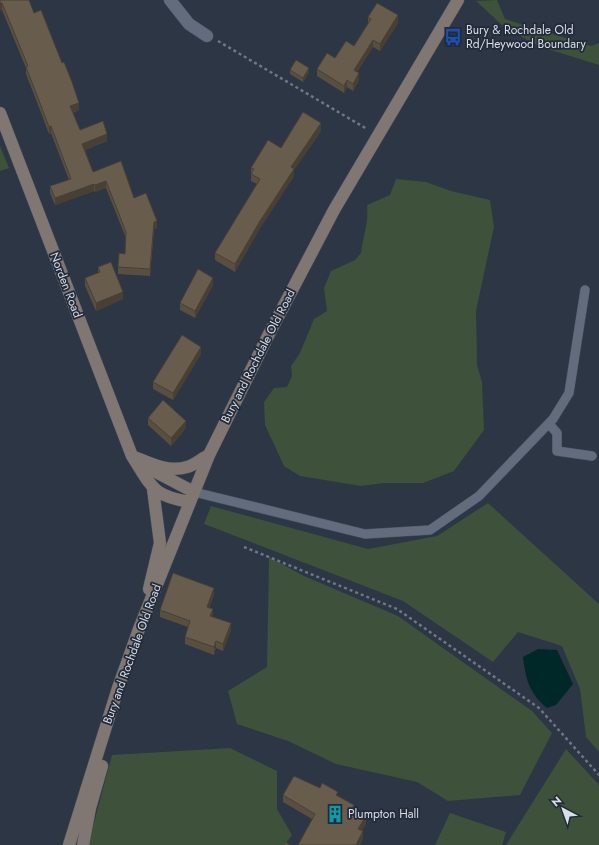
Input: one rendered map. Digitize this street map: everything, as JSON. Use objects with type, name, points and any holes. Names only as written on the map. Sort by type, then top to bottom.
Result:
[{"type":"main road","name":"Bury and Rochdale Old Road","points":[[69,845],[104,733],[139,629],[209,454],[302,269],[377,135],[458,0]]},
{"type":"main road","name":"Norden Road","points":[[0,113],[132,456],[153,489],[171,499],[192,497]]},
{"type":"main road","points":[[132,456],[160,467],[174,469],[188,467],[209,454]]},
{"type":"main road","points":[[132,456],[192,497]]},
{"type":"main road","points":[[139,629],[160,543],[153,489]]},
{"type":"main road","name":"Bury and Rochdale Old Road","points":[[83,845],[90,808],[105,756],[104,733]]},
{"type":"street","points":[[170,0],[189,24],[207,36]]},
{"type":"lane","points":[[192,497],[365,534],[430,530],[479,496],[549,424],[569,393],[585,290]]},
{"type":"lane","points":[[549,424],[558,433],[558,451],[592,456]]},
{"type":"path","points":[[207,36],[221,42],[377,135]]},
{"type":"path","points":[[244,547],[397,609],[539,708],[599,775]]},
{"type":"shaded area","points":[[497,0],[505,19],[591,46],[599,43],[599,65],[538,46],[503,26],[476,1]]},
{"type":"shaded area","points":[[0,146],[9,168],[0,171]]},
{"type":"shaded area","points":[[396,179],[426,182],[451,191],[490,200],[494,227],[476,311],[477,365],[482,382],[484,430],[454,471],[423,483],[384,483],[361,486],[300,476],[284,466],[265,425],[264,402],[274,388],[287,387],[292,376],[291,366],[300,353],[314,319],[327,311],[324,288],[331,271],[355,260],[361,253],[367,224],[367,205],[390,195]]},
{"type":"shaded area","points":[[488,503],[599,604],[599,752],[586,737],[580,689],[562,646],[518,632],[493,662],[403,601],[204,524],[211,506],[368,549],[437,536]]},
{"type":"shaded area","points":[[269,557],[304,576],[398,616],[532,711],[552,733],[520,795],[448,801],[417,782],[336,764],[288,741],[237,724],[228,691],[267,667]]},
{"type":"shaded area","points":[[538,649],[557,650],[573,684],[556,705],[547,708],[536,697],[529,686],[524,665],[523,657]]},
{"type":"shaded area","points":[[230,748],[277,771],[277,809],[292,835],[285,845],[88,845],[112,755]]},
{"type":"shaded area","points":[[566,749],[599,785],[599,845],[506,845]]},
{"type":"shaded area","points":[[450,813],[506,832],[502,845],[435,845]]},
{"type":"building","points":[[0,0],[29,0],[34,13],[41,10],[62,63],[64,62],[79,103],[70,106],[80,130],[103,121],[107,134],[82,144],[93,172],[121,161],[134,198],[146,193],[157,221],[154,222],[150,269],[118,267],[119,253],[125,254],[126,232],[106,181],[55,198],[50,186],[71,179],[51,126],[49,127],[26,67],[28,66]]},
{"type":"building","points":[[377,3],[398,15],[380,44],[373,40],[354,70],[359,73],[353,84],[347,80],[344,86],[317,69],[327,53],[335,58],[346,41],[354,46],[371,19],[368,17]]},
{"type":"building","points":[[296,60],[309,68],[303,78],[290,70]]},
{"type":"building","points":[[303,112],[321,123],[291,167],[294,169],[260,221],[235,264],[215,253],[260,179],[251,174],[254,169],[251,168],[268,140],[281,148]]},
{"type":"building","points":[[111,262],[123,292],[96,303],[85,278],[100,272],[98,267]]},
{"type":"building","points":[[198,269],[213,278],[195,311],[180,303]]},
{"type":"building","points":[[182,335],[201,347],[173,393],[153,382]]},
{"type":"building","points":[[163,400],[186,421],[171,438],[148,418]]},
{"type":"building","points":[[173,573],[214,588],[207,607],[213,609],[210,616],[231,623],[223,644],[216,641],[214,647],[185,637],[190,621],[160,610]]},
{"type":"building","name":"Plumpton Hall","points":[[294,776],[320,788],[322,783],[338,792],[336,795],[354,805],[351,810],[366,816],[358,829],[363,831],[356,845],[298,845],[315,814],[283,795]]},
{"type":"place","name":"Bury & Rochdale Old Rd/Heywood Boundary","points":[[453,37]]},
{"type":"place","name":"Plumpton Hall","points":[[335,814]]}]
